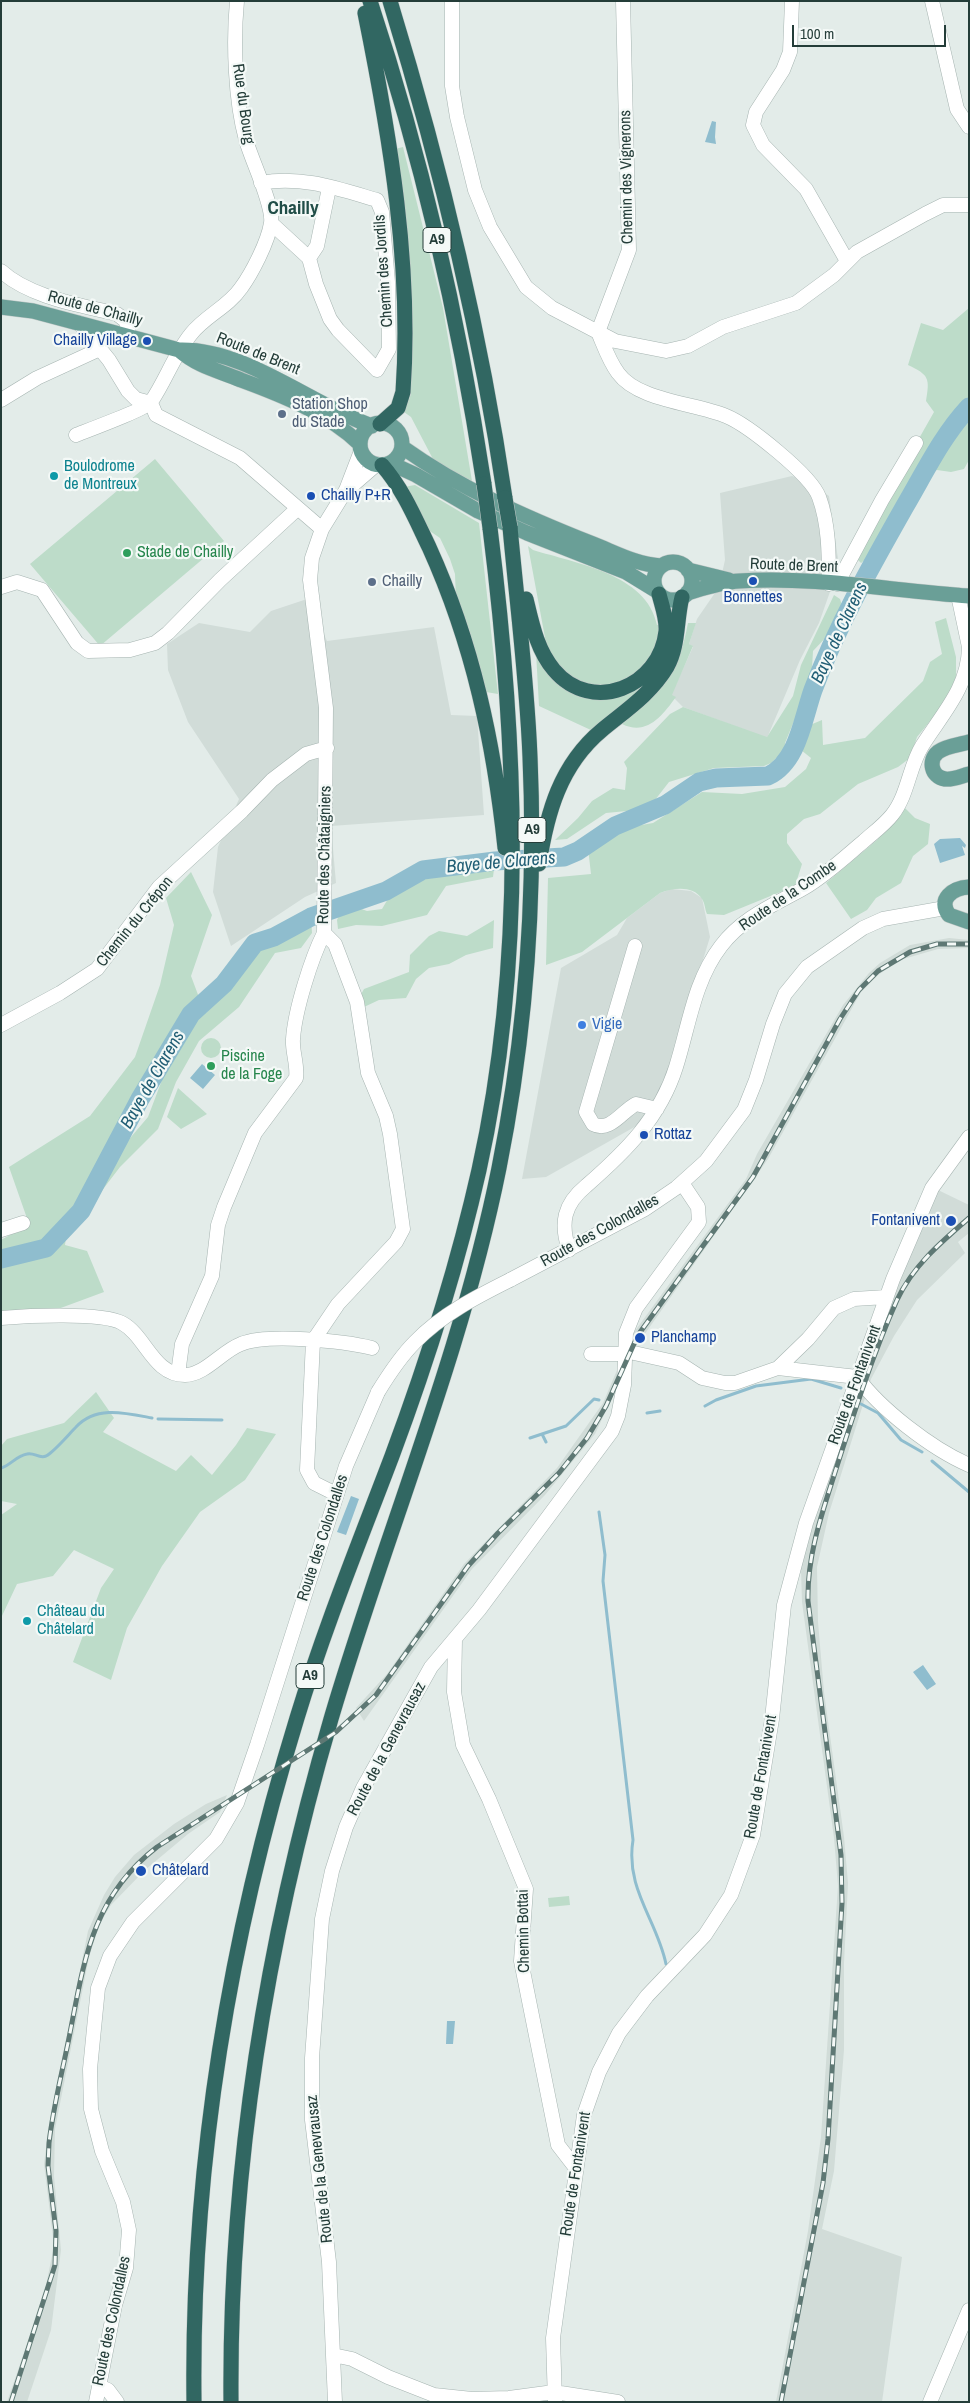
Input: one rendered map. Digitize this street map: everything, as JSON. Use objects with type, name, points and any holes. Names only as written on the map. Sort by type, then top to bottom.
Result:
[{"type":"highway","points":[[363,1],[390,148],[403,277],[403,392],[398,408],[376,425]]},
{"type":"highway","name":"A9","points":[[194,2402],[197,2276],[210,2119],[228,2000],[253,1879],[282,1769],[312,1671],[412,1400],[457,1258],[488,1124],[509,968],[513,809],[508,691],[484,484],[467,382],[440,252],[406,121],[370,1]]},
{"type":"highway","name":"A9","points":[[231,2402],[234,2278],[242,2167],[255,2059],[273,1952],[300,1830],[332,1716],[449,1358],[478,1259],[498,1177],[511,1102],[522,1024],[527,970],[532,823],[526,690],[511,534],[488,391],[460,256],[427,129],[390,1]]},
{"type":"highway","points":[[383,464],[399,486],[439,570],[465,639],[480,693],[496,774],[511,914]]},
{"type":"highway","points":[[511,534],[539,644],[554,670],[569,684],[581,689],[602,693],[624,689],[638,682],[650,669],[661,652],[666,633],[665,615],[658,593]]},
{"type":"highway","points":[[530,920],[544,832],[566,771],[584,747],[646,694],[667,666],[677,639],[685,595]]},
{"type":"main road","name":"Route de Chailly","points":[[1,308],[34,311],[179,350]]},
{"type":"main road","name":"Route de Brent","points":[[179,350],[199,349],[242,364],[319,400],[355,420],[376,425]]},
{"type":"main road","name":"Route de Brent","points":[[179,350],[194,362],[273,392],[332,423],[361,447]]},
{"type":"main road","points":[[383,464],[398,456],[402,447],[398,432],[390,426],[376,425],[364,433],[361,447],[367,460],[416,475],[478,510],[527,533],[626,572],[668,599],[685,595],[692,582],[688,570],[676,562],[662,566],[633,561],[524,517],[473,492],[402,447]]},
{"type":"main road","points":[[658,593],[654,578],[662,566]]},
{"type":"main road","name":"Route de Brent","points":[[688,570],[738,581],[839,584],[964,596]]},
{"type":"main road","name":"Route de Brent","points":[[685,595],[738,581]]},
{"type":"main road","points":[[969,742],[941,750],[933,758],[932,766],[936,774],[946,779],[969,774]]},
{"type":"main road","points":[[969,887],[950,892],[945,899],[945,908],[953,917],[969,922]]},
{"type":"street","name":"Rue du Bourg","points":[[237,1],[236,51],[243,125],[271,223]]},
{"type":"street","points":[[452,1],[452,86],[457,117],[475,190],[490,227],[526,287],[552,308],[615,341],[666,351],[688,346],[723,327],[796,303],[834,275],[857,252],[944,205],[969,205]]},
{"type":"street","name":"Chemin des Vignerons","points":[[598,332],[629,250],[623,1]]},
{"type":"street","points":[[792,1],[790,52],[783,70],[756,112],[753,125],[762,145],[806,189],[846,262]]},
{"type":"street","points":[[932,1],[957,109],[969,128]]},
{"type":"street","name":"Chemin des Jordils","points":[[260,183],[278,180],[316,183],[377,200],[382,212],[388,282],[389,349],[377,370],[338,330],[330,319],[316,284],[309,258]]},
{"type":"street","points":[[76,435],[151,403],[179,350],[200,323],[229,302],[242,288],[259,255],[271,223],[309,258],[317,246],[329,188]]},
{"type":"street","points":[[1,270],[7,276],[46,296],[117,314],[126,321],[129,335]]},
{"type":"street","points":[[79,323],[100,349],[131,395],[151,403],[156,415],[244,461],[322,529]]},
{"type":"street","points":[[598,332],[608,357],[619,375],[640,390],[726,416],[769,445],[808,480],[819,495],[839,584]]},
{"type":"street","points":[[1,400],[37,378],[100,349]]},
{"type":"street","points":[[839,584],[882,500],[916,443]]},
{"type":"street","name":"Route des Châtaigniers","points":[[313,1341],[327,1317],[396,1242],[403,1229],[390,1134],[386,1116],[368,1073],[357,1002],[335,944],[324,929],[327,748],[325,693],[310,580],[312,558],[322,529],[346,490],[361,447]]},
{"type":"street","name":"Route des Châtaigniers","points":[[346,490],[383,464]]},
{"type":"street","points":[[1,587],[17,582],[42,590],[77,644],[88,651],[130,650],[156,642],[179,623],[220,580],[298,509]]},
{"type":"street","name":"Route de la Combe","points":[[569,1250],[564,1220],[569,1203],[576,1193],[623,1154],[656,1109],[676,1068],[697,994],[707,969],[721,946],[752,916],[819,878],[892,814],[901,800],[921,747],[951,706],[967,666],[969,648],[964,596]]},
{"type":"street","name":"Chemin du Crépon","points":[[1,1025],[60,993],[97,970],[159,887],[242,811],[272,780],[306,754],[327,748]]},
{"type":"street","name":"Route des Colondalles","points":[[96,2402],[115,2305],[126,2268],[128,2230],[123,2202],[102,2151],[91,2109],[90,2069],[98,1988],[110,1956],[133,1922],[216,1839],[237,1803],[258,1745],[336,1494],[355,1440],[378,1392],[415,1342],[457,1309],[646,1209],[682,1183],[706,1162],[744,1110],[756,1080],[773,1024],[786,994],[806,967],[863,928],[883,919],[945,908]]},
{"type":"street","points":[[178,1374],[182,1344],[212,1276],[218,1225],[224,1207],[255,1132],[296,1078],[293,1050],[294,1030],[316,948],[324,929]]},
{"type":"street","points":[[635,946],[586,1112],[593,1124],[602,1127],[613,1122],[636,1104],[656,1109]]},
{"type":"street","name":"Route de Fontanivent","points":[[554,2397],[553,2338],[575,2167],[584,2115],[599,2072],[619,2033],[646,1996],[705,1935],[731,1895],[753,1835],[772,1719],[784,1605],[806,1523],[886,1297],[932,1188],[969,1137]]},
{"type":"street","name":"Route de la Genevrausaz","points":[[335,2402],[327,2228],[312,2120],[312,2058],[322,1920],[332,1871],[346,1827],[363,1788],[431,1667],[455,1640],[612,1431],[618,1416],[624,1385],[626,1334],[636,1308],[699,1222],[698,1207],[682,1183]]},
{"type":"street","points":[[1,1230],[23,1223]]},
{"type":"street","points":[[778,1368],[808,1339],[834,1308],[854,1299],[886,1297]]},
{"type":"street","points":[[1,1318],[89,1316],[115,1320],[132,1331],[162,1366],[178,1374],[188,1375],[200,1370],[225,1352],[256,1339],[346,1343],[372,1348]]},
{"type":"street","points":[[313,1341],[307,1470],[314,1483],[336,1494]]},
{"type":"street","points":[[591,1354],[625,1353],[679,1363],[702,1378],[725,1384],[778,1368],[857,1377],[879,1402],[932,1445],[969,1465]]},
{"type":"street","name":"Chemin Bottai","points":[[455,1640],[454,1692],[463,1745],[492,1807],[526,1889],[521,1961],[558,2145],[575,2167]]},
{"type":"street","points":[[930,2402],[969,2310]]},
{"type":"street","points":[[333,2355],[352,2359],[388,2377],[434,2395],[472,2399],[554,2397],[618,2402]]},
{"type":"street","points":[[99,2386],[108,2390],[117,2402]]},
{"type":"street","points":[[533,2402],[554,2397]]},
{"type":"shaded area","points":[[792,476],[809,482],[829,496],[839,566],[819,623],[800,660],[767,738],[683,707],[671,695],[693,647],[689,644],[697,619],[719,587],[725,560],[720,493]]},
{"type":"shaded area","points":[[307,599],[327,641],[434,627],[451,715],[477,716],[484,815],[331,826],[336,883],[305,897],[231,946],[213,892],[218,847],[239,799],[188,722],[168,670],[167,644],[199,623],[250,632],[271,611]]},
{"type":"shaded area","points":[[672,889],[691,891],[702,898],[710,937],[661,1112],[546,1177],[522,1179],[561,968],[617,935],[627,918],[660,893]]},
{"type":"shaded area","points":[[949,938],[969,940],[969,948],[938,949],[900,960],[878,975],[861,992],[768,1159],[637,1345],[595,1434],[545,1495],[472,1569],[364,1721],[356,1708],[387,1674],[464,1564],[557,1468],[603,1403],[632,1335],[746,1179],[757,1154],[843,1005],[869,973],[880,963],[910,945]]},
{"type":"shaded area","points":[[938,1190],[969,1205],[969,1233],[958,1242],[965,1253],[917,1300],[894,1336],[871,1379],[829,1513],[817,1567],[818,1622],[824,1692],[844,1837],[848,1883],[844,1963],[844,2050],[834,2171],[822,2229],[902,2257],[882,2402],[776,2402],[808,2231],[821,2137],[838,1886],[834,1838],[802,1602],[801,1569],[811,1525],[889,1302]]},
{"type":"shaded area","points":[[227,1795],[220,1812],[188,1834],[145,1870],[111,1905],[100,1923],[89,1957],[55,2129],[54,2176],[61,2250],[51,2330],[27,2402],[7,2402],[44,2295],[54,2246],[44,2164],[49,2124],[88,1931],[104,1895],[115,1877],[134,1855],[174,1824],[206,1804]]},
{"type":"green space","points":[[403,147],[443,308],[472,481],[434,461],[411,417],[404,412],[411,394],[410,311],[395,149]]},
{"type":"green space","points":[[969,308],[969,460],[964,469],[951,472],[937,470],[918,475],[887,520],[870,556],[861,563],[853,555],[934,412],[926,401],[928,382],[926,378],[908,365],[921,323],[943,330]]},
{"type":"green space","name":"Stade de Chailly","points":[[155,459],[224,541],[100,646],[30,564]]},
{"type":"green space","points":[[415,485],[479,523],[498,694],[486,692],[469,629],[456,600],[455,574],[450,559],[440,538],[424,527],[404,487]]},
{"type":"green space","points":[[528,546],[533,550],[607,573],[624,582],[639,594],[651,608],[657,625],[660,625],[659,640],[645,664],[623,680],[598,686],[584,683],[563,670],[553,657],[546,643]]},
{"type":"green space","points":[[834,595],[840,599],[843,609],[830,633],[813,651],[811,685],[804,708],[794,721],[785,743],[785,750],[771,763],[764,766],[714,768],[669,782],[648,809],[606,813],[567,839],[555,840],[578,818],[592,801],[613,788],[625,790],[627,768],[624,762],[670,714],[683,707],[767,737],[793,696],[801,665]]},
{"type":"green space","points":[[946,618],[956,657],[956,676],[949,698],[917,737],[910,758],[898,767],[858,784],[820,814],[804,819],[787,834],[787,843],[802,864],[795,886],[724,915],[707,914],[703,901],[693,891],[677,889],[665,891],[582,952],[546,965],[548,878],[591,874],[588,848],[630,827],[653,823],[702,792],[742,794],[785,787],[806,769],[811,758],[801,750],[810,725],[822,720],[823,745],[865,738],[923,681],[930,662],[942,654],[935,622]]},
{"type":"green space","points":[[688,623],[696,623],[689,644],[693,646],[672,695],[676,697],[659,717],[646,726],[639,728],[622,724],[648,702],[666,681],[679,656]]},
{"type":"green space","points":[[536,652],[583,696],[649,679],[645,685],[593,731],[539,706]]},
{"type":"green space","points":[[905,808],[915,818],[930,824],[928,844],[913,856],[901,883],[876,898],[867,910],[851,919],[826,883],[877,840]]},
{"type":"green space","points":[[495,861],[493,877],[446,886],[427,915],[382,926],[356,925],[338,929],[337,920],[341,911],[353,906],[367,911],[382,909],[392,892],[423,870]]},
{"type":"green space","points":[[191,872],[212,915],[191,976],[200,1000],[194,1018],[207,1012],[224,984],[255,943],[274,937],[311,917],[312,933],[301,948],[275,953],[239,1007],[199,1041],[176,1082],[158,1129],[120,1167],[94,1201],[114,1157],[148,1117],[165,1072],[152,1085],[110,1142],[69,1215],[65,1245],[87,1251],[104,1292],[58,1309],[1,1313],[1,1240],[29,1224],[9,1167],[90,1116],[135,1057],[160,985],[174,925],[166,898]]},
{"type":"green space","points":[[494,920],[493,948],[466,955],[449,964],[429,968],[416,979],[406,998],[379,1000],[364,1007],[357,1002],[364,989],[409,972],[410,955],[429,936],[439,931],[467,936]]},
{"type":"green space","points":[[211,1038],[218,1041],[221,1048],[218,1055],[211,1058],[204,1055],[201,1048],[204,1041]]},
{"type":"green space","points":[[178,1088],[207,1114],[181,1129],[167,1117]]},
{"type":"green space","points":[[96,1392],[114,1418],[103,1432],[176,1471],[191,1455],[212,1475],[247,1428],[276,1434],[245,1480],[200,1512],[162,1566],[127,1628],[111,1680],[73,1662],[101,1588],[114,1569],[74,1550],[53,1576],[17,1584],[1,1618],[1,1515],[17,1504],[1,1501],[1,1446],[7,1439],[64,1423]]},
{"type":"green space","points":[[569,1896],[570,1905],[549,1907],[548,1898]]},
{"type":"water","points":[[712,121],[716,122],[716,144],[705,142]]},
{"type":"water","points":[[960,838],[966,845],[965,848],[962,846],[965,855],[940,863],[934,844],[940,839]]},
{"type":"water","points":[[202,1064],[215,1075],[203,1089],[190,1078]]},
{"type":"water","points":[[351,1496],[359,1499],[346,1535],[337,1532]]},
{"type":"water","points":[[923,1665],[936,1684],[927,1690],[913,1672]]},
{"type":"water","points":[[447,2021],[455,2021],[453,2044],[446,2044]]},
{"type":"waterway","name":"Baye de Clarens","points":[[1,1259],[46,1248],[81,1211],[140,1099],[191,1014],[224,984],[255,943],[274,937],[311,917],[386,891],[423,870],[495,861],[564,857],[578,851],[615,826],[665,805],[699,782],[716,778],[768,776],[778,769],[793,750],[822,666],[855,596],[934,455],[950,430],[969,407]]},
{"type":"waterway","points":[[705,1406],[716,1400],[756,1386],[811,1379],[841,1388]]},
{"type":"waterway","points":[[530,1438],[566,1426],[594,1399],[599,1400]]},
{"type":"waterway","points":[[861,1404],[878,1413],[901,1440],[922,1452]]},
{"type":"waterway","points":[[647,1413],[660,1411]]},
{"type":"waterway","points":[[1,1468],[27,1454],[41,1457],[46,1456],[84,1420],[102,1413],[112,1412],[152,1418]]},
{"type":"waterway","points":[[158,1419],[222,1420]]},
{"type":"waterway","points":[[542,1434],[546,1442]]},
{"type":"waterway","points":[[932,1461],[969,1492]]},
{"type":"waterway","points":[[599,1512],[605,1555],[603,1581],[633,1840],[632,1858],[634,1874],[643,1904],[662,1948],[666,1964]]},
{"type":"railway","points":[[11,2402],[55,2265],[56,2231],[48,2166],[49,2143],[55,2104],[80,1983],[94,1933],[104,1910],[118,1888],[135,1867],[157,1847],[336,1732],[376,1695],[468,1566],[498,1533],[559,1473],[587,1438],[606,1406],[638,1335],[753,1177],[840,1019],[859,990],[878,971],[910,952],[937,944],[969,944]]},
{"type":"railway","points":[[781,2402],[823,2183],[828,2139],[842,1903],[841,1855],[808,1601],[810,1566],[821,1516],[851,1424],[872,1361],[897,1300],[919,1266],[969,1218]]},
{"type":"place","name":"Chailly Village","points":[[147,341]]},
{"type":"place","name":"Station Shop du Stade","points":[[282,414]]},
{"type":"place","name":"Boulodrome de Montreux","points":[[54,476]]},
{"type":"place","name":"Chailly P+R","points":[[311,496]]},
{"type":"place","name":"Stade de Chailly","points":[[127,553]]},
{"type":"place","name":"Bonnettes","points":[[753,581]]},
{"type":"place","name":"Chailly","points":[[372,582]]},
{"type":"place","name":"Vigie","points":[[582,1025]]},
{"type":"place","name":"Piscine de la Foge","points":[[211,1066]]},
{"type":"place","name":"Rottaz","points":[[644,1135]]},
{"type":"place","name":"Fontanivent","points":[[951,1221]]},
{"type":"place","name":"Planchamp","points":[[640,1338]]},
{"type":"place","name":"Château du Châtelard","points":[[27,1621]]},
{"type":"place","name":"Châtelard","points":[[141,1871]]},
{"type":"district","name":"Chailly","points":[[293,209]]}]
